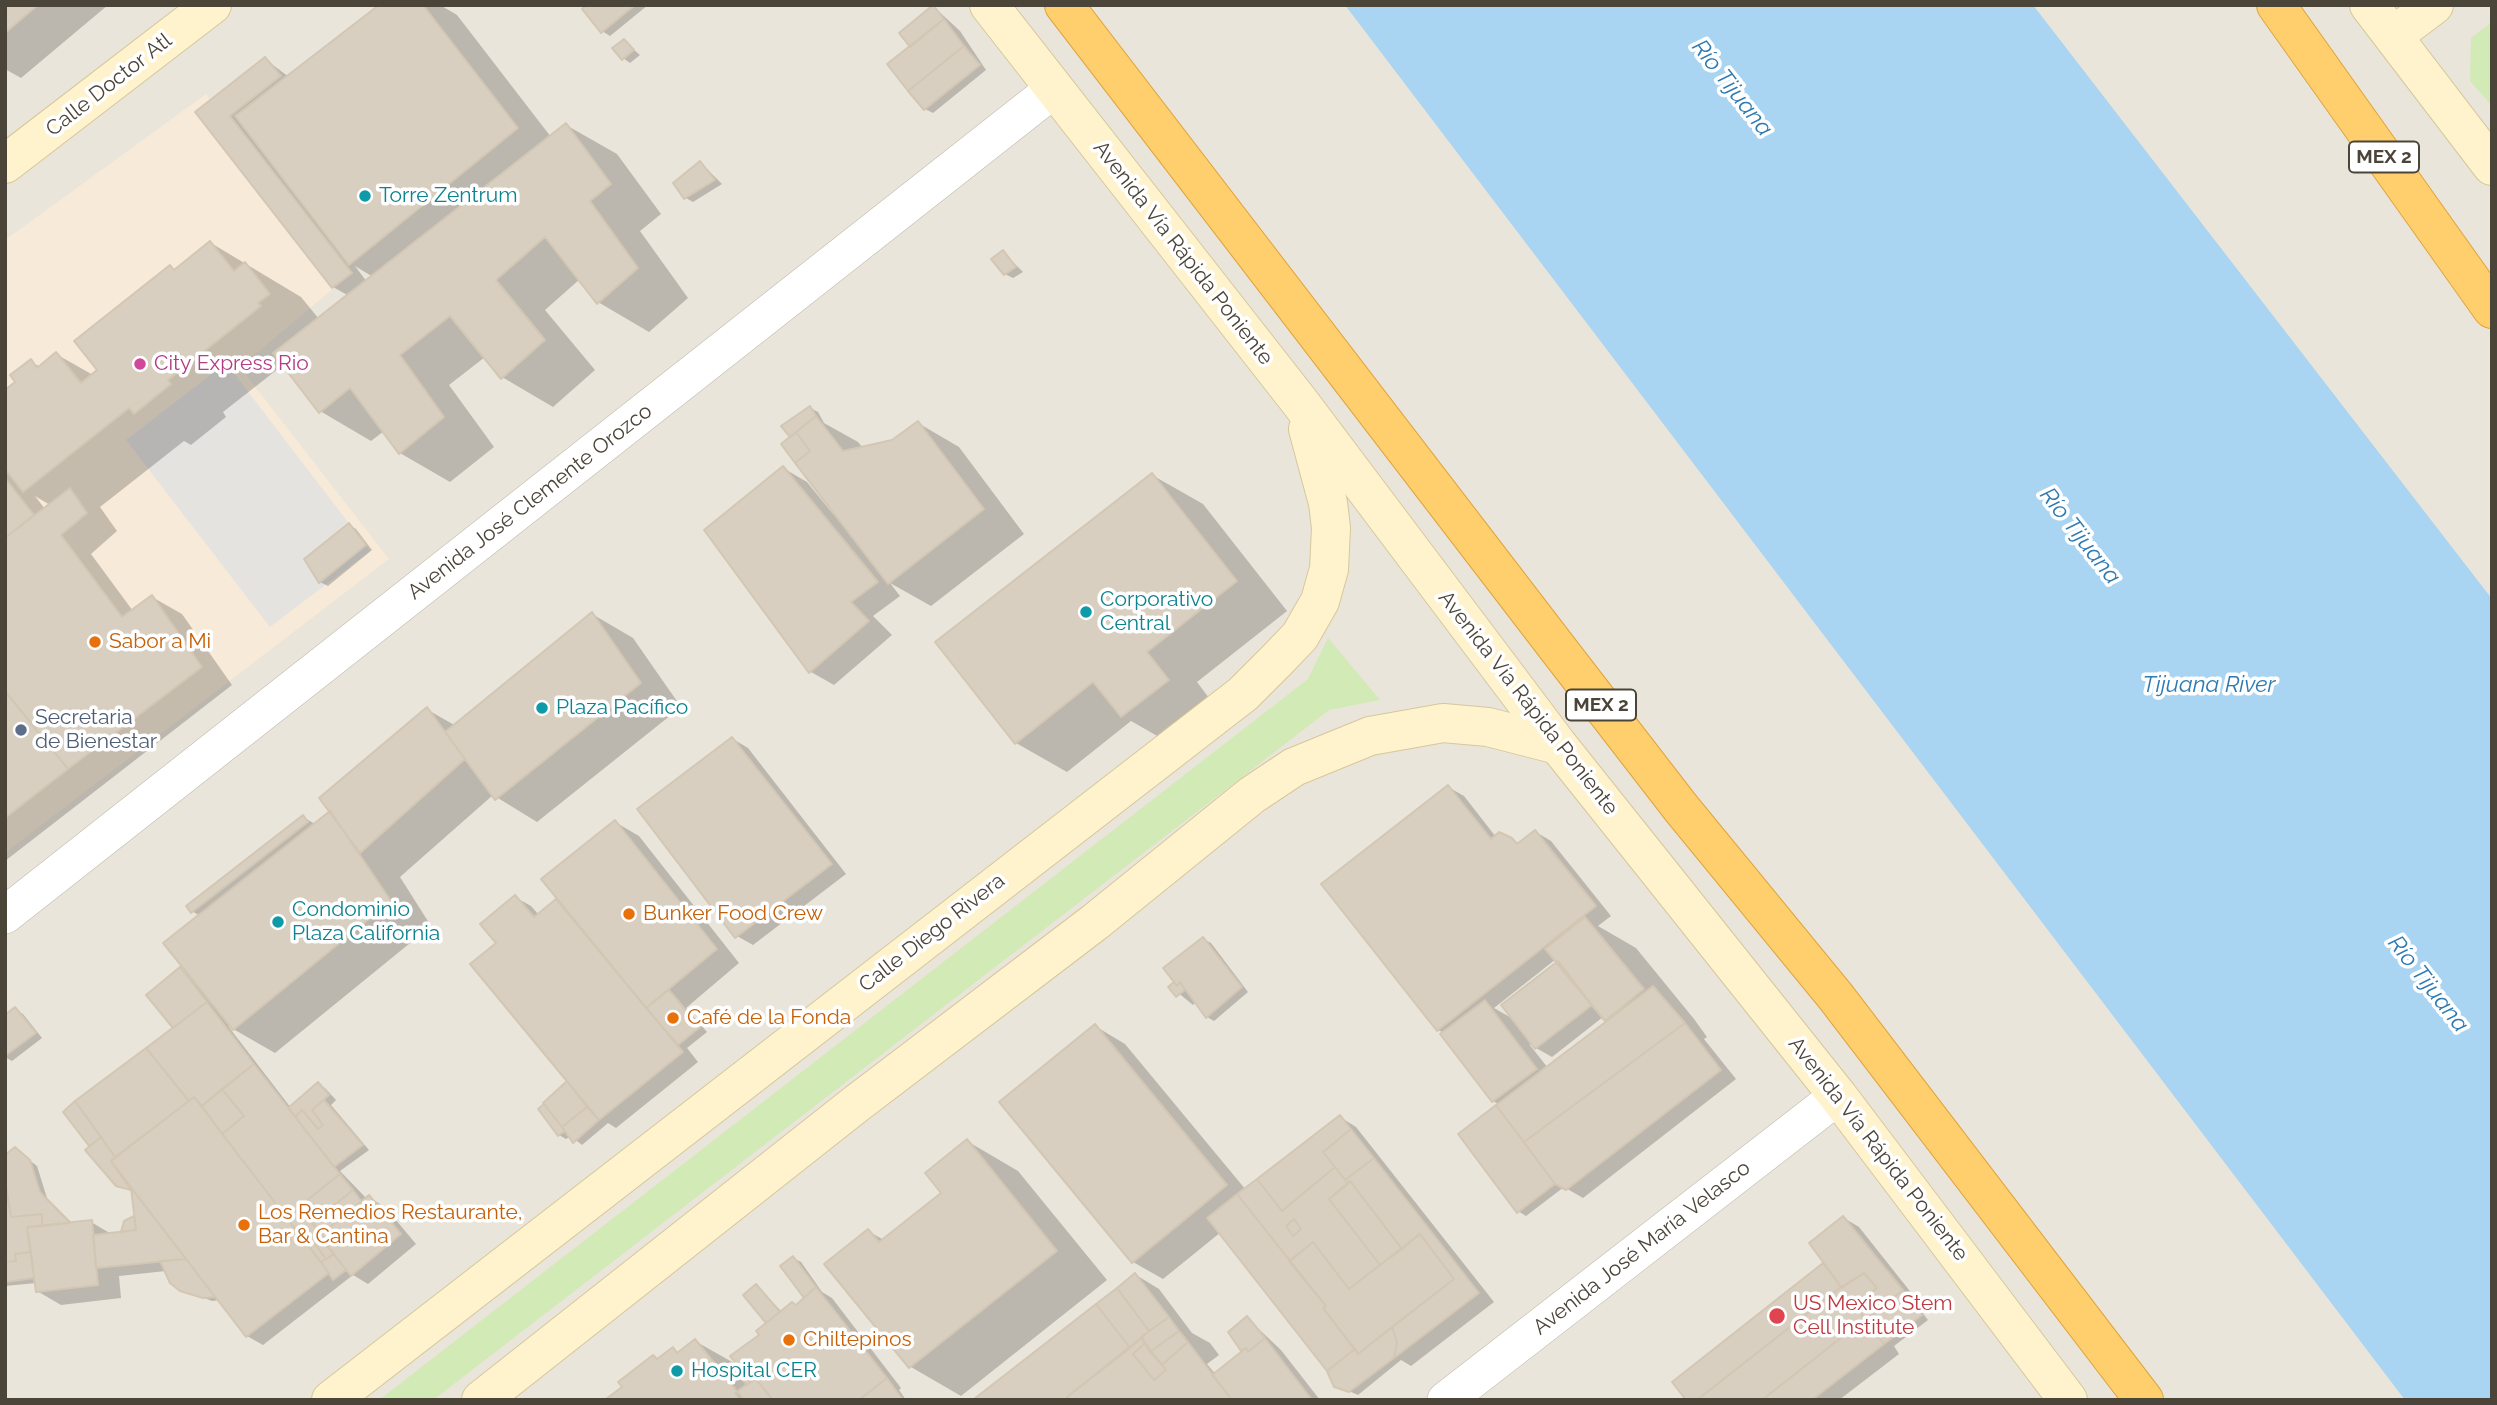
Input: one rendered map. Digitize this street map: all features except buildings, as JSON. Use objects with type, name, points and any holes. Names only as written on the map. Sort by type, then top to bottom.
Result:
[{"type":"highway","name":"MEX 2","points":[[1064,5],[1681,808],[1836,997],[2144,1400]]},
{"type":"highway","name":"MEX 2","points":[[2276,5],[2492,309]]},
{"type":"street","name":"Calle Doctor Atl","points":[[5,164],[212,5]]},
{"type":"street","name":"Avenida Vía Rápida Poniente","points":[[989,5],[1299,401],[1558,745],[1838,1096],[2068,1400]]},
{"type":"street","points":[[2369,5],[2492,166]]},
{"type":"street","points":[[2393,36],[2434,5]]},
{"type":"street","name":"Avenida José Clemente Orozco","points":[[5,915],[1055,89]]},
{"type":"street","name":"Calle Diego Rivera","points":[[331,1400],[1242,694],[1300,636],[1320,601],[1329,569],[1331,528],[1323,474],[1299,401]]},
{"type":"street","points":[[481,1400],[856,1104],[1096,922],[1252,795],[1294,767],[1370,736],[1443,723],[1488,727],[1558,745]]},
{"type":"street","name":"Avenida José María Velasco","points":[[1446,1400],[1838,1096]]},
{"type":"shaded area","points":[[5,5],[2492,5],[2492,1400],[5,1400]]},
{"type":"shaded area","points":[[206,94],[340,283],[240,367],[389,559],[5,853],[5,240]]},
{"type":"shaded area","points":[[226,363],[370,551],[270,627],[126,440]]},
{"type":"green space","points":[[2492,22],[2492,106],[2470,81],[2471,38]]},
{"type":"green space","points":[[1328,638],[1380,700],[1329,710],[433,1400],[379,1400],[1308,679]]},
{"type":"water","name":"Tijuana River","points":[[1345,5],[2033,5],[2492,599],[2492,1400],[2405,1400]]},
{"type":"place","name":"Torre Zentrum","points":[[365,196]]},
{"type":"place","name":"City Express Rio","points":[[140,364]]},
{"type":"place","name":"Corporativo Central","points":[[1086,612]]},
{"type":"place","name":"Sabor a Mi","points":[[95,642]]},
{"type":"place","name":"Plaza Pacífico","points":[[542,708]]},
{"type":"place","name":"Secretaria de Bienestar","points":[[21,730]]},
{"type":"place","name":"Bunker Food Crew","points":[[629,914]]},
{"type":"place","name":"Condominio Plaza California","points":[[278,922]]},
{"type":"place","name":"Café de la Fonda","points":[[673,1018]]},
{"type":"place","name":"Los Remedios Restaurante, Bar & Cantina","points":[[244,1225]]},
{"type":"place","name":"US Mexico Stem Cell Institute","points":[[1777,1316]]},
{"type":"place","name":"Chiltepinos","points":[[789,1340]]},
{"type":"place","name":"Hospital CER","points":[[677,1371]]},
{"type":"water label","name":"Río Tijuana","points":[[1732,88]]},
{"type":"water label","name":"Río Tijuana","points":[[2080,536]]},
{"type":"water label","name":"Río Tijuana","points":[[2428,984]]}]
